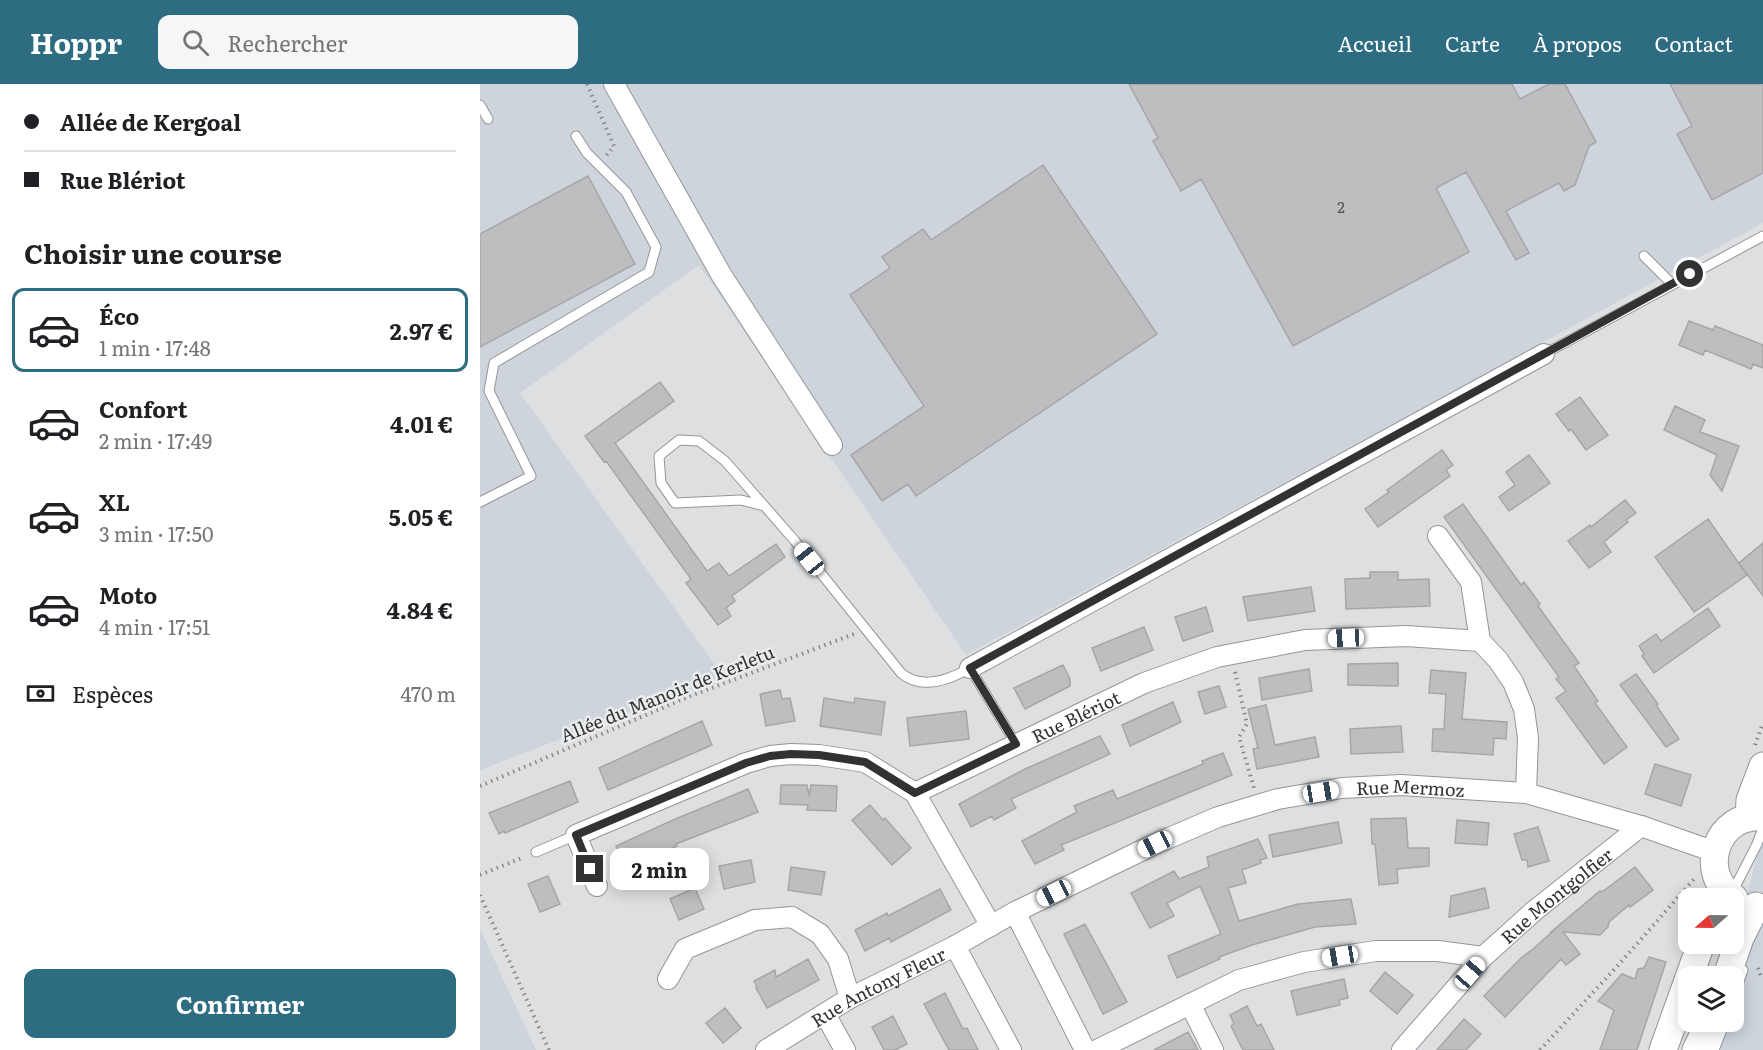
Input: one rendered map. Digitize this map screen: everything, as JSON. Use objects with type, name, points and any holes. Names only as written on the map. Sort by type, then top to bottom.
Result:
[{"type":"main road","points":[[1731,888],[1719,840],[1727,829],[1737,822],[1758,821],[1750,800],[1763,766]]},
{"type":"main road","points":[[1663,1050],[1697,954]]},
{"type":"main road","points":[[1696,1050],[1705,1032]]},
{"type":"street","points":[[614,84],[722,276],[832,445]]},
{"type":"street","points":[[970,668],[1544,354]]},
{"type":"street","points":[[1438,536],[1470,582],[1480,641],[1498,660],[1513,682],[1524,709],[1528,738],[1526,793]]},
{"type":"street","name":"Rue Blériot","points":[[915,793],[1143,683],[1217,657],[1305,640],[1406,636],[1480,641]]},
{"type":"street","points":[[597,886],[576,835],[746,763],[770,756],[819,755],[865,762],[915,793],[991,926]]},
{"type":"street","name":"Rue Mermoz","points":[[1014,912],[1155,844],[1258,803],[1342,788],[1401,785],[1526,793],[1641,826],[1728,888]]},
{"type":"street","name":"Rue Montgolfier","points":[[1402,1050],[1483,957],[1534,912],[1641,826]]},
{"type":"street","points":[[1014,912],[1085,1050]]},
{"type":"street","name":"Rue Antony Fleur","points":[[766,1050],[850,998],[955,946],[1014,912]]},
{"type":"street","points":[[668,979],[684,950],[755,920],[792,917],[820,934],[838,959],[850,998]]},
{"type":"street","points":[[955,946],[1011,1050]]},
{"type":"street","points":[[1097,1050],[1239,980],[1304,962],[1376,951],[1438,951],[1483,957]]},
{"type":"street","points":[[1190,1005],[1213,1050]]},
{"type":"street","points":[[825,1014],[845,1050]]},
{"type":"lane","points":[[480,105],[488,119]]},
{"type":"lane","points":[[480,502],[531,476],[489,391],[494,363],[649,272],[656,247],[626,192],[587,153],[576,136]]},
{"type":"lane","points":[[1544,354],[1763,236]]},
{"type":"lane","points":[[1644,256],[1672,284]]},
{"type":"lane","points":[[764,506],[741,500],[675,503],[661,483],[659,456],[679,440],[699,441],[725,461],[764,506],[901,673],[914,680],[928,682],[952,678],[970,668],[1016,744]]},
{"type":"lane","points":[[1732,888],[1757,843],[1758,821]]},
{"type":"lane","points":[[536,852],[576,835]]},
{"type":"lane","points":[[1731,965],[1745,959],[1743,966]]},
{"type":"lane","points":[[1714,1050],[1721,1032]]},
{"type":"path","points":[[587,84],[614,146],[598,164]]},
{"type":"path","name":"Allée du Manoir de Kerletu","points":[[480,786],[709,689],[866,629]]},
{"type":"path","points":[[1231,654],[1247,724],[1239,737],[1258,803]]},
{"type":"path","points":[[480,875],[536,852]]},
{"type":"path","points":[[1684,888],[1700,888]]},
{"type":"path","points":[[480,895],[549,1050]]},
{"type":"path","points":[[1539,1050],[1621,962],[1678,895]]},
{"type":"shaded area","points":[[480,84],[1763,84],[1763,223],[966,655],[699,265],[520,393],[723,676],[480,770]]},
{"type":"shaded area","points":[[1763,832],[1763,1050],[1684,1050],[1694,1032],[1744,1032],[1744,966],[1736,966],[1737,954],[1744,954],[1745,904]]},
{"type":"shaded area","points":[[480,929],[536,1050],[480,1050]]},
{"type":"building","points":[[1129,84],[1512,84],[1520,99],[1549,84],[1565,84],[1596,142],[1589,146],[1575,185],[1564,191],[1559,183],[1506,211],[1529,253],[1516,260],[1466,172],[1436,188],[1469,252],[1293,346],[1201,179],[1181,191],[1153,141],[1158,138]]},
{"type":"building","points":[[1670,84],[1763,84],[1763,173],[1712,200],[1677,134],[1692,126]]},
{"type":"building","points":[[1043,165],[1157,334],[916,496],[908,484],[882,501],[851,455],[924,406],[850,295],[890,268],[882,257],[923,229],[931,240]]},
{"type":"building","points":[[588,176],[635,264],[480,347],[480,234]]},
{"type":"building","points":[[1689,321],[1713,330],[1715,326],[1763,345],[1763,368],[1753,364],[1751,369],[1705,350],[1703,355],[1679,345]]},
{"type":"building","points":[[660,382],[674,401],[615,443],[707,571],[719,563],[729,576],[776,544],[785,557],[732,596],[735,601],[726,608],[731,616],[718,625],[686,583],[691,579],[606,461],[604,462],[585,436]]},
{"type":"building","points":[[1580,397],[1608,435],[1586,450],[1571,429],[1569,431],[1556,414]]},
{"type":"building","points":[[1675,406],[1705,420],[1700,432],[1739,446],[1722,491],[1710,475],[1717,455],[1664,430]]},
{"type":"building","points":[[1442,450],[1453,465],[1446,470],[1450,476],[1378,527],[1365,509]]},
{"type":"building","points":[[1529,455],[1550,483],[1509,511],[1499,497],[1515,485],[1506,472]]},
{"type":"building","points":[[1625,500],[1636,513],[1604,542],[1611,552],[1589,568],[1568,541],[1590,525],[1591,527]]},
{"type":"building","points":[[1463,504],[1521,585],[1524,582],[1540,604],[1538,606],[1579,663],[1574,666],[1598,701],[1595,703],[1627,747],[1604,764],[1556,698],[1566,691],[1556,679],[1559,677],[1444,517]]},
{"type":"building","points":[[1708,519],[1747,575],[1694,612],[1655,557]]},
{"type":"building","points":[[1763,543],[1763,596],[1739,563]]},
{"type":"building","points":[[1370,572],[1398,572],[1398,580],[1429,579],[1430,606],[1346,609],[1345,579],[1370,578]]},
{"type":"building","points":[[1311,587],[1315,611],[1248,621],[1243,597]]},
{"type":"building","points":[[1206,607],[1213,631],[1183,641],[1175,617]]},
{"type":"building","points":[[1708,608],[1720,626],[1654,673],[1642,656],[1644,654],[1639,646],[1656,634],[1661,641]]},
{"type":"building","points":[[1144,627],[1153,650],[1101,671],[1092,648]]},
{"type":"building","points":[[1398,663],[1398,686],[1348,685],[1348,664]]},
{"type":"building","points":[[1063,665],[1070,679],[1070,686],[1025,709],[1014,688]]},
{"type":"building","points":[[1309,669],[1312,691],[1262,700],[1259,678]]},
{"type":"building","points":[[1431,670],[1466,673],[1462,719],[1507,722],[1506,739],[1494,738],[1493,755],[1432,751],[1433,729],[1444,729],[1446,694],[1429,693]]},
{"type":"building","points":[[1636,674],[1679,739],[1666,747],[1620,685]]},
{"type":"building","points":[[1219,686],[1226,707],[1205,714],[1198,692]]},
{"type":"building","points":[[780,690],[782,699],[790,698],[795,721],[766,726],[760,694]]},
{"type":"building","points":[[824,698],[854,703],[855,698],[885,702],[881,735],[820,726]]},
{"type":"building","points":[[1173,702],[1181,722],[1130,746],[1122,725]]},
{"type":"building","points":[[1266,705],[1275,745],[1315,737],[1319,757],[1257,769],[1253,749],[1258,748],[1248,709]]},
{"type":"building","points":[[966,711],[969,739],[910,746],[907,718]]},
{"type":"building","points":[[702,721],[712,745],[608,790],[599,768]]},
{"type":"building","points":[[1401,726],[1403,752],[1351,754],[1350,729]]},
{"type":"building","points":[[1100,736],[1110,754],[1011,799],[1016,808],[994,820],[992,816],[971,827],[959,804],[1025,769]]},
{"type":"building","points":[[1223,753],[1232,775],[1061,845],[1064,850],[1035,864],[1022,841],[1077,812],[1074,806],[1113,790],[1117,799],[1203,764],[1202,761]]},
{"type":"building","points":[[1655,764],[1691,775],[1681,806],[1645,794]]},
{"type":"building","points":[[570,781],[578,802],[499,834],[489,813]]},
{"type":"building","points":[[781,785],[807,785],[809,796],[811,785],[837,786],[836,811],[807,810],[808,805],[780,804]]},
{"type":"building","points":[[748,789],[758,812],[676,844],[677,846],[643,862],[647,870],[631,878],[616,846]]},
{"type":"building","points":[[870,805],[883,820],[885,818],[911,848],[892,865],[852,820]]},
{"type":"building","points":[[1406,818],[1408,848],[1429,848],[1429,866],[1397,869],[1398,883],[1379,885],[1375,844],[1372,844],[1371,819]]},
{"type":"building","points":[[1457,820],[1489,823],[1487,845],[1455,843]]},
{"type":"building","points":[[1338,822],[1342,843],[1273,857],[1269,835]]},
{"type":"building","points":[[1538,827],[1549,861],[1528,867],[1527,860],[1522,860],[1514,834]]},
{"type":"building","points":[[1258,839],[1267,858],[1260,860],[1261,863],[1242,870],[1246,883],[1228,888],[1239,921],[1298,904],[1351,899],[1356,924],[1315,927],[1252,945],[1219,957],[1220,959],[1177,978],[1168,956],[1221,934],[1200,886],[1167,903],[1174,916],[1150,928],[1131,893],[1174,871],[1179,879],[1209,867],[1207,857]]},
{"type":"building","points":[[751,860],[755,882],[724,889],[719,866]]},
{"type":"building","points":[[791,867],[825,872],[821,895],[788,890]]},
{"type":"building","points":[[1635,867],[1653,890],[1630,907],[1629,905],[1609,922],[1608,927],[1600,935],[1563,932],[1580,954],[1566,965],[1561,959],[1505,1017],[1484,996],[1521,958],[1551,932],[1600,891],[1602,892]]},
{"type":"building","points":[[548,876],[560,904],[540,912],[528,884]]},
{"type":"building","points":[[695,888],[704,909],[679,920],[670,899]]},
{"type":"building","points":[[1485,888],[1489,908],[1449,917],[1451,896]]},
{"type":"building","points":[[940,889],[951,910],[891,942],[889,938],[865,951],[855,930]]},
{"type":"building","points":[[1085,924],[1127,1002],[1103,1014],[1064,934]]},
{"type":"building","points":[[1649,957],[1666,962],[1637,1050],[1600,1050],[1614,1010],[1598,1001],[1622,974],[1635,979],[1638,969],[1644,968]]},
{"type":"building","points":[[808,959],[819,980],[767,1008],[754,981],[775,970],[776,977]]},
{"type":"building","points":[[1385,972],[1413,995],[1397,1014],[1370,991]]},
{"type":"building","points":[[1344,979],[1348,998],[1339,1000],[1340,1005],[1297,1015],[1291,991]]},
{"type":"building","points":[[945,993],[963,1029],[967,1028],[978,1050],[949,1050],[924,1004]]},
{"type":"building","points":[[1247,1006],[1257,1026],[1261,1024],[1274,1050],[1243,1050],[1231,1026],[1234,1024],[1230,1015]]},
{"type":"building","points":[[725,1008],[741,1028],[723,1043],[706,1023]]},
{"type":"building","points":[[893,1016],[907,1044],[895,1050],[884,1050],[872,1027]]},
{"type":"building","points":[[1464,1019],[1481,1034],[1466,1050],[1437,1050]]},
{"type":"building","points":[[1188,1032],[1198,1050],[1154,1050]]},
{"type":"route","points":[[590,869],[576,835],[746,763],[770,756],[791,754],[819,755],[865,762],[915,793],[1016,744],[970,668],[1690,274]]}]
